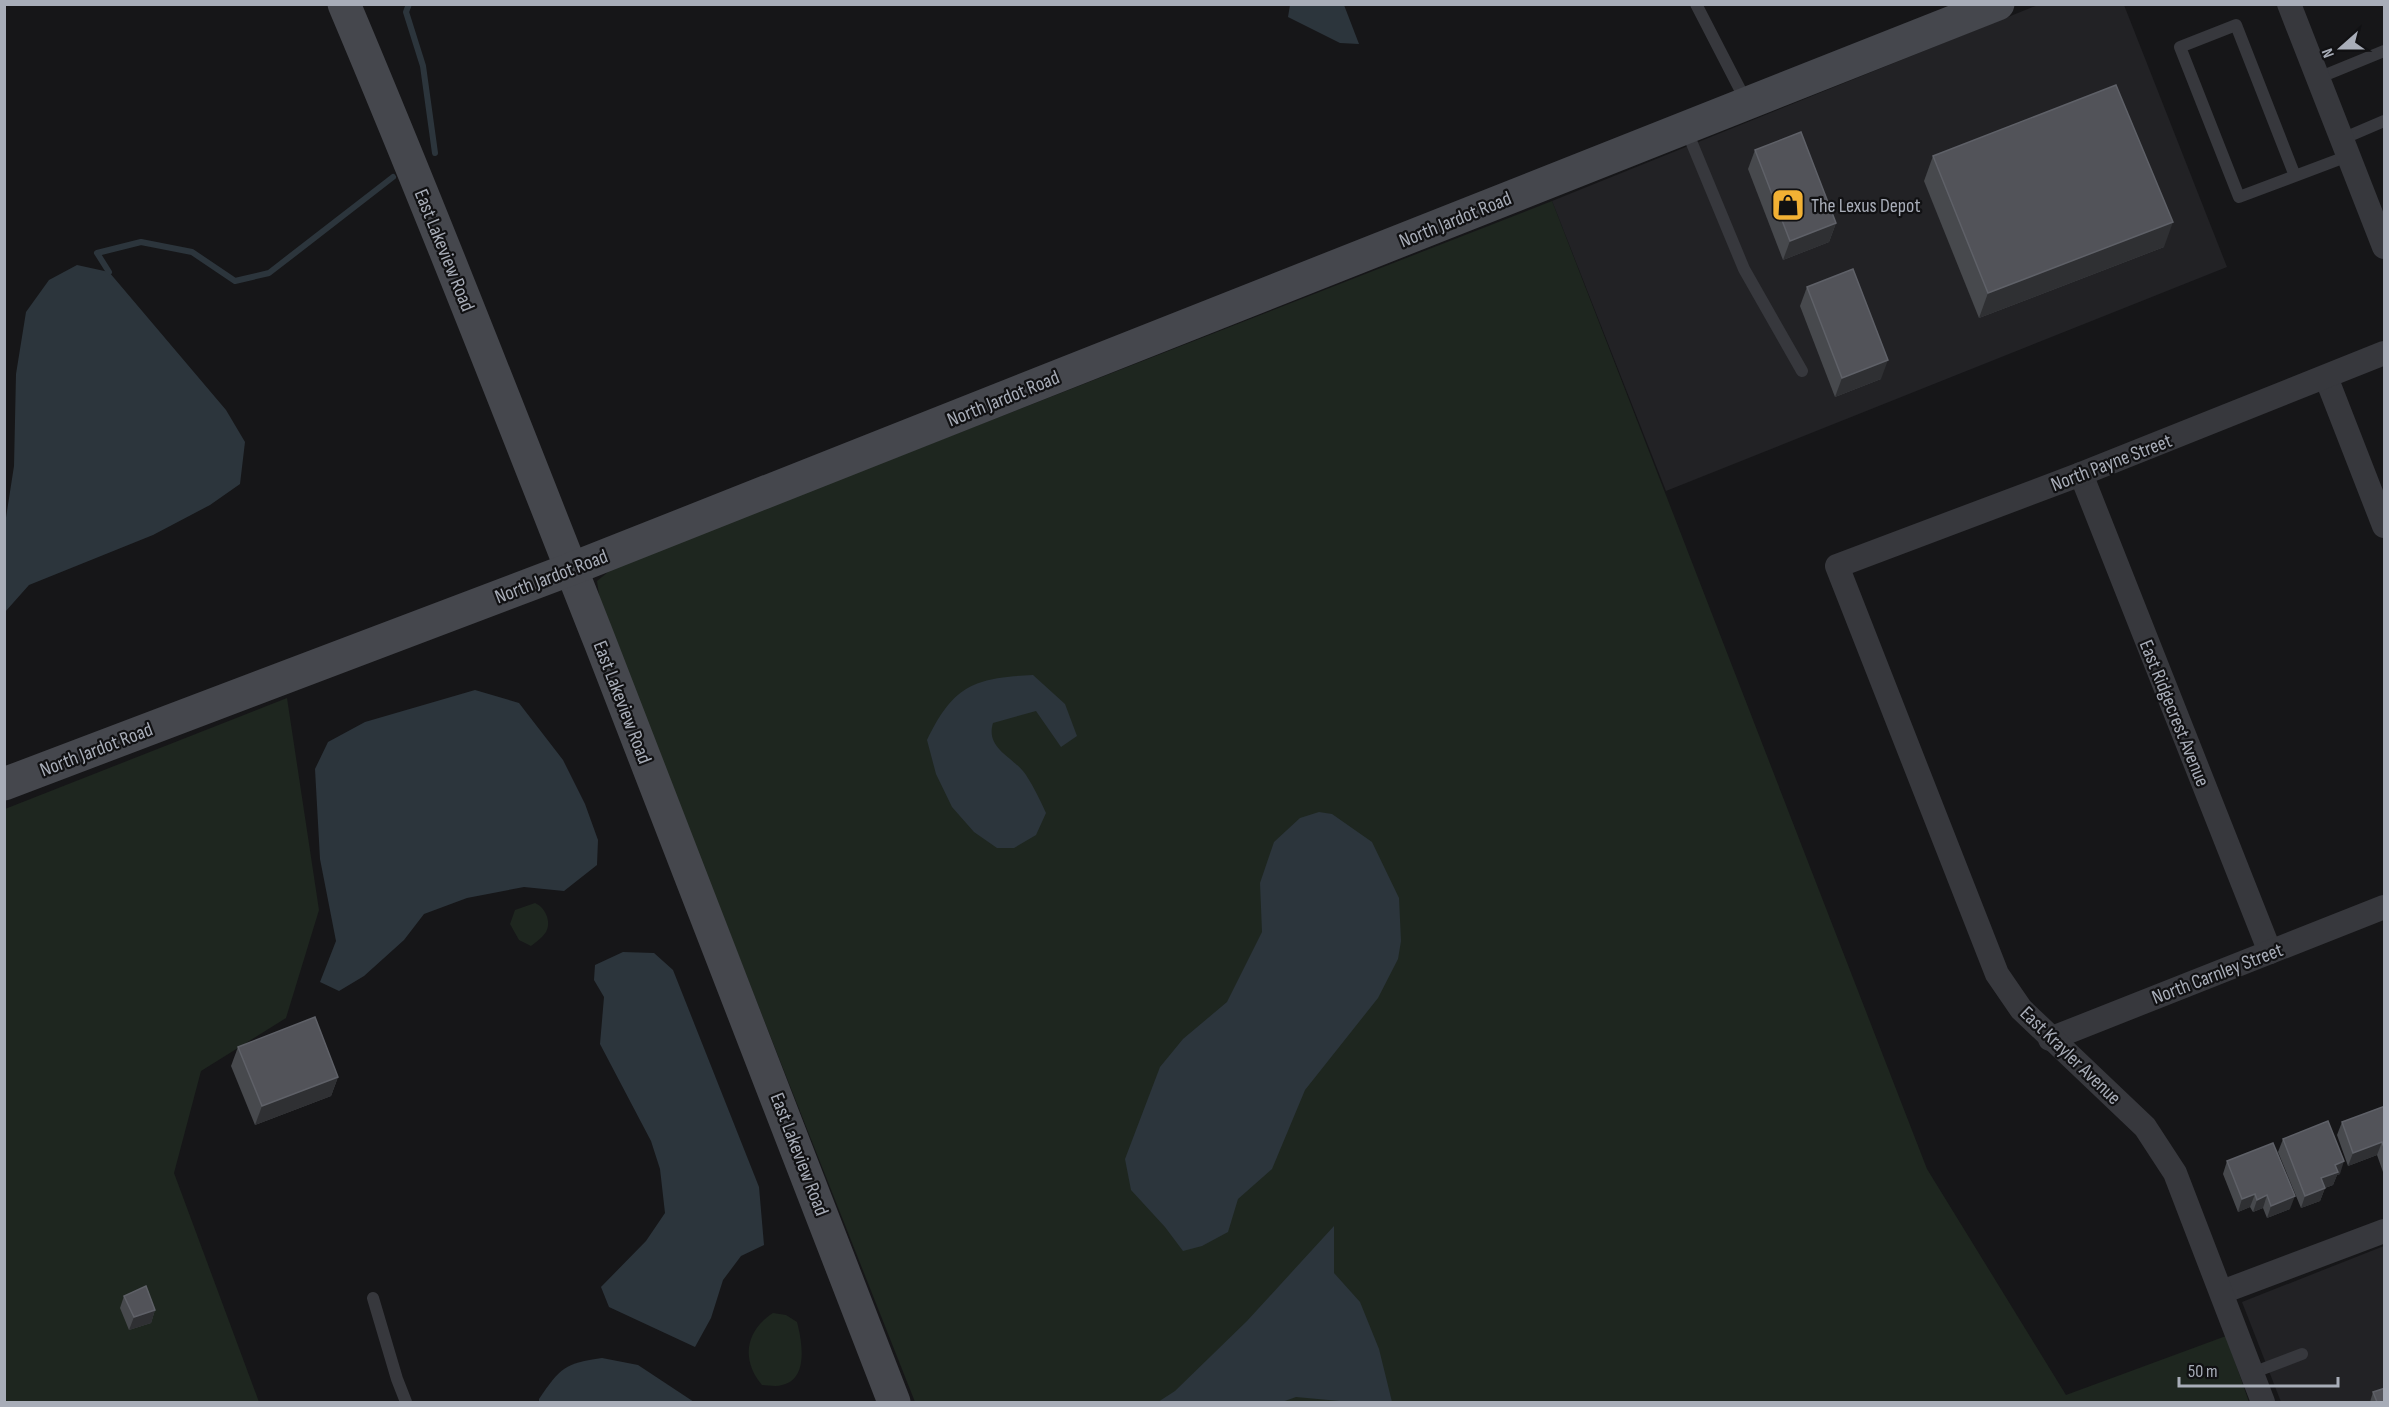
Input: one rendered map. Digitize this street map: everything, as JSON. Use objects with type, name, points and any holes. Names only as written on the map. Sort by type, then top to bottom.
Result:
[{"type":"street","name":"East Lakeview Road","points":[[344,4],[396,126],[795,1138],[894,1402]]},
{"type":"street","name":"North Jardot Road","points":[[4,784],[571,569],[1998,4]]},
{"type":"street","points":[[2289,4],[2385,247]]},
{"type":"street","name":"North Payne Street","points":[[1837,566],[2081,474],[2385,353]]},
{"type":"street","points":[[2326,377],[2385,526]]},
{"type":"street","name":"East Ridgecrest Avenue","points":[[2081,474],[2270,952]]},
{"type":"street","name":"East Krayler Avenue","points":[[1837,566],[1997,974],[2021,1009],[2050,1039],[2145,1127],[2175,1173],[2263,1402]]},
{"type":"street","name":"North Carnley Street","points":[[2050,1039],[2385,907]]},
{"type":"street","points":[[2222,1292],[2385,1231]]},
{"type":"lane","points":[[1696,4],[1748,104]]},
{"type":"lane","points":[[2295,176],[2235,26],[2180,47],[2240,197],[2295,176],[2385,121]]},
{"type":"lane","points":[[2318,78],[2385,51]]},
{"type":"lane","points":[[1686,128],[1744,269],[1802,371]]},
{"type":"lane","points":[[373,1298],[396,1379],[406,1402]]},
{"type":"lane","points":[[2252,1373],[2302,1354]]},
{"type":"shaded area","points":[[1290,5],[1344,5],[1359,44],[1340,43],[1288,17]]},
{"type":"shaded area","points":[[2038,5],[2124,5],[2227,267],[1666,491],[1552,201]]},
{"type":"shaded area","points":[[1552,201],[1927,1169],[2066,1395],[2226,1336],[2249,1402],[915,1402],[601,608],[597,581],[613,568]]},
{"type":"shaded area","points":[[77,265],[109,272],[226,410],[245,442],[240,484],[210,505],[153,535],[29,585],[5,612],[5,524],[14,466],[16,374],[26,312],[49,280]]},
{"type":"shaded area","points":[[1033,675],[1065,704],[1077,736],[1061,747],[1036,711],[993,723],[993,740],[1026,775],[1046,813],[1036,835],[1014,848],[997,848],[974,832],[952,807],[936,774],[927,740],[947,707],[968,688],[980,682],[995,679]]},
{"type":"shaded area","points":[[475,690],[519,703],[563,760],[585,804],[598,840],[597,865],[564,891],[524,887],[467,898],[424,914],[404,940],[364,976],[339,991],[320,982],[336,941],[320,859],[315,769],[328,742],[365,722]]},
{"type":"shaded area","points":[[287,698],[319,910],[286,1018],[201,1071],[174,1173],[259,1402],[5,1402],[5,809]]},
{"type":"shaded area","points":[[1319,812],[1332,814],[1372,842],[1399,898],[1401,941],[1398,959],[1378,998],[1305,1090],[1272,1169],[1238,1199],[1228,1232],[1202,1246],[1183,1251],[1165,1227],[1131,1190],[1125,1159],[1160,1067],[1183,1039],[1227,1002],[1262,932],[1260,883],[1274,842],[1300,818]]},
{"type":"shaded area","points":[[535,903],[544,911],[548,919],[548,928],[531,946],[519,940],[510,924],[515,910]]},
{"type":"shaded area","points":[[623,952],[654,953],[673,970],[759,1187],[764,1245],[741,1256],[723,1280],[711,1318],[695,1347],[609,1307],[601,1287],[646,1241],[665,1213],[660,1169],[651,1141],[600,1044],[604,997],[594,980],[595,965]]},
{"type":"shaded area","points":[[1334,1226],[1334,1273],[1360,1302],[1379,1349],[1392,1402],[1350,1402],[1296,1397],[1282,1402],[1158,1402],[1175,1391],[1247,1321]]},
{"type":"shaded area","points":[[2384,1246],[2384,1402],[2281,1402],[2242,1302]]},
{"type":"shaded area","points":[[773,1313],[786,1315],[797,1322],[802,1349],[800,1367],[796,1375],[791,1381],[777,1386],[762,1385],[755,1375],[749,1356],[749,1346],[757,1328]]},
{"type":"shaded area","points":[[602,1358],[638,1365],[694,1402],[539,1402],[552,1380],[564,1369],[580,1362]]},
{"type":"building","points":[[2116,85],[2173,222],[1988,293],[1933,156]]},
{"type":"building","points":[[1801,132],[1836,223],[1790,241],[1755,150]]},
{"type":"building","points":[[1853,269],[1888,360],[1842,378],[1807,287]]},
{"type":"building","points":[[315,1017],[338,1077],[262,1106],[238,1047]]},
{"type":"building","points":[[2385,1106],[2385,1150],[2382,1142],[2353,1153],[2342,1122]]},
{"type":"building","points":[[2328,1121],[2344,1161],[2335,1165],[2338,1172],[2321,1178],[2325,1188],[2305,1196],[2283,1139]]},
{"type":"building","points":[[2273,1143],[2295,1196],[2271,1206],[2267,1195],[2257,1200],[2255,1194],[2242,1199],[2227,1161]]},
{"type":"building","points":[[146,1286],[155,1310],[134,1317],[124,1296]]},
{"type":"building","points":[[2385,1388],[2385,1402],[2377,1402],[2373,1392]]},
{"type":"waterway","points":[[409,4],[406,12],[423,66],[435,153]]},
{"type":"waterway","points":[[109,272],[97,253],[141,242],[192,252],[235,281],[269,273],[393,177]]},
{"type":"place","name":"The Lexus Depot","points":[[1788,205]]}]
